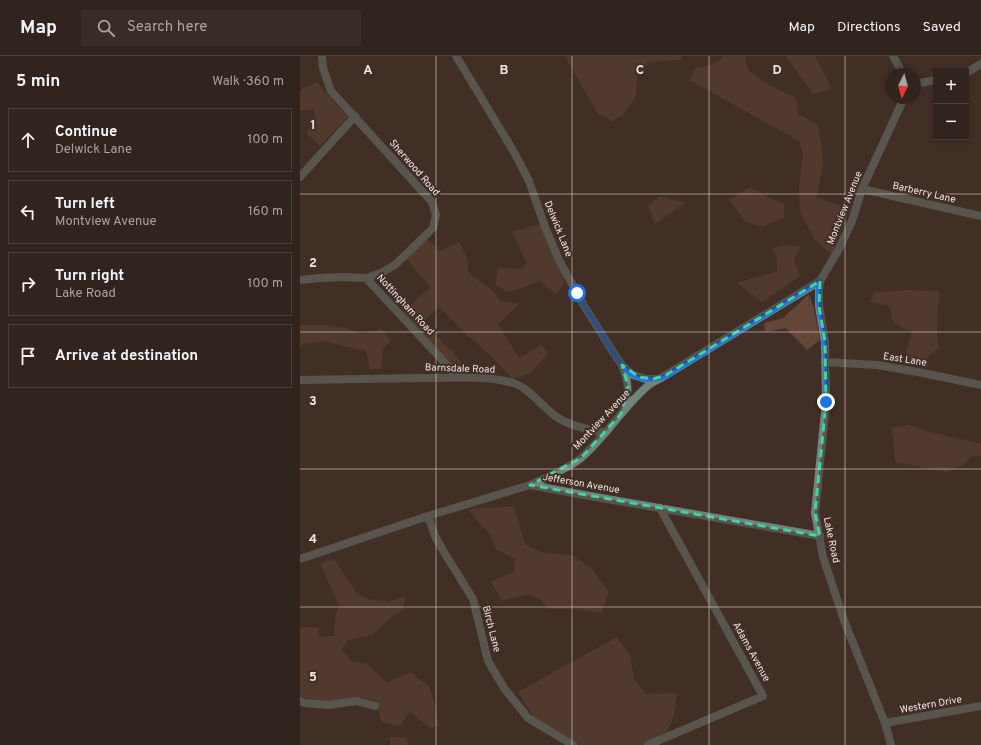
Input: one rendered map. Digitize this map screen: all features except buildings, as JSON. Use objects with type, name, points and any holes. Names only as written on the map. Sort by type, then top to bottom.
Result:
[{"type":"street","name":"Sherwood Road","points":[[322,56],[323,68],[331,91],[432,202],[436,215],[433,228],[396,265],[381,273],[366,278]]},
{"type":"street","name":"Delwick Lane","points":[[456,56],[514,152],[529,181],[545,227],[563,266],[583,304],[613,352],[622,365],[639,378],[653,379],[666,376]]},
{"type":"street","points":[[893,56],[900,68]]},
{"type":"street","points":[[969,71],[981,64]]},
{"type":"street","points":[[921,83],[933,81]]},
{"type":"street","name":"Montview Avenue","points":[[530,485],[568,467],[581,458],[638,395],[651,384],[820,281],[840,247],[852,221],[862,189],[901,104]]},
{"type":"street","points":[[300,177],[355,116]]},
{"type":"street","name":"Barberry Lane","points":[[862,189],[981,216]]},
{"type":"street","name":"Nottingham Road","points":[[300,280],[344,277],[366,278],[458,377]]},
{"type":"street","name":"Lake Road","points":[[820,281],[818,306],[825,342],[826,402],[816,513],[823,557],[845,623],[892,745]]},
{"type":"street","name":"East Lane","points":[[825,362],[877,365],[981,385]]},
{"type":"street","points":[[622,365],[628,386],[627,397],[622,414]]},
{"type":"street","name":"Barnsdale Road","points":[[300,380],[458,377],[495,379],[515,383],[530,393],[554,415],[565,421],[605,433]]},
{"type":"street","name":"Jefferson Avenue","points":[[300,559],[428,516],[530,485],[820,536]]},
{"type":"street","name":"Adams Avenue","points":[[648,745],[763,696],[660,508]]},
{"type":"street","name":"Birch Lane","points":[[428,516],[435,536],[442,549],[473,599],[488,661],[504,688],[528,718],[573,745]]},
{"type":"street","points":[[300,702],[329,705],[356,701],[375,706]]},
{"type":"street","name":"Western Drive","points":[[885,724],[981,706]]},
{"type":"highlighted area","points":[[820,281],[819,306],[825,342],[826,402],[815,513],[820,536],[530,485],[581,458],[621,414],[628,386],[622,365],[639,377],[653,379],[666,375]]},
{"type":"shaded area","points":[[565,56],[682,56],[680,60],[649,62],[637,77],[636,96],[623,115],[613,121],[598,114]]},
{"type":"shaded area","points":[[723,56],[745,56],[748,70],[770,86],[796,98],[798,114],[818,125],[823,167],[816,197],[850,208],[832,255],[815,240],[800,212],[799,188],[803,154],[799,141],[689,80],[696,68],[708,66],[722,59]]},
{"type":"shaded area","points":[[786,56],[815,56],[832,89],[813,94]]},
{"type":"shaded area","points":[[317,82],[348,116],[320,146],[306,133],[316,117],[313,109],[300,111],[300,90]]},
{"type":"shaded area","points":[[750,187],[769,198],[784,204],[784,217],[763,227],[746,222],[729,200]]},
{"type":"shaded area","points":[[660,196],[685,203],[655,224],[648,206]]},
{"type":"shaded area","points":[[540,224],[558,262],[565,282],[556,295],[540,281],[507,292],[495,284],[499,268],[520,269],[527,263],[512,232]]},
{"type":"shaded area","points":[[426,237],[440,251],[459,242],[467,258],[468,273],[491,289],[500,301],[519,304],[498,324],[519,358],[542,345],[548,353],[531,373],[513,379],[439,307],[424,321],[424,327],[454,353],[468,370],[457,374],[404,312],[430,287],[407,259]]},
{"type":"shaded area","points":[[785,245],[801,247],[794,259],[800,276],[762,302],[737,283],[777,271],[777,259],[773,248]]},
{"type":"shaded area","points":[[908,290],[940,291],[937,316],[938,349],[917,364],[904,358],[912,333],[893,322],[889,306],[869,302],[875,292]]},
{"type":"shaded area","points":[[809,294],[814,309],[820,340],[807,350],[786,328],[765,332],[764,323],[783,318]]},
{"type":"shaded area","points":[[300,325],[326,325],[346,328],[363,334],[381,329],[391,341],[383,349],[381,369],[370,369],[366,351],[323,341],[304,344],[300,348]]},
{"type":"shaded area","points":[[908,425],[930,432],[981,443],[981,456],[971,456],[965,464],[947,472],[895,462],[892,428]]},
{"type":"shaded area","points":[[514,506],[525,544],[544,553],[572,555],[593,570],[609,592],[601,613],[572,609],[549,609],[539,598],[528,594],[502,601],[491,582],[514,572],[515,559],[496,549],[490,534],[468,509]]},
{"type":"shaded area","points":[[334,559],[357,594],[368,599],[389,602],[405,596],[404,609],[387,621],[372,635],[348,640],[342,649],[351,661],[367,664],[387,683],[410,672],[429,686],[439,726],[430,728],[410,711],[400,726],[381,722],[377,701],[362,698],[327,703],[300,696],[300,627],[318,627],[319,637],[334,636],[335,619],[339,605],[320,563]]},
{"type":"shaded area","points":[[617,637],[630,656],[634,679],[646,694],[677,693],[674,716],[659,745],[579,745],[534,718],[518,692]]},
{"type":"shaded area","points":[[390,737],[405,737],[409,745],[390,745]]},
{"type":"route","points":[[577,293],[622,365],[639,378],[653,379],[666,376],[820,281],[818,306],[825,342],[826,402]]}]
